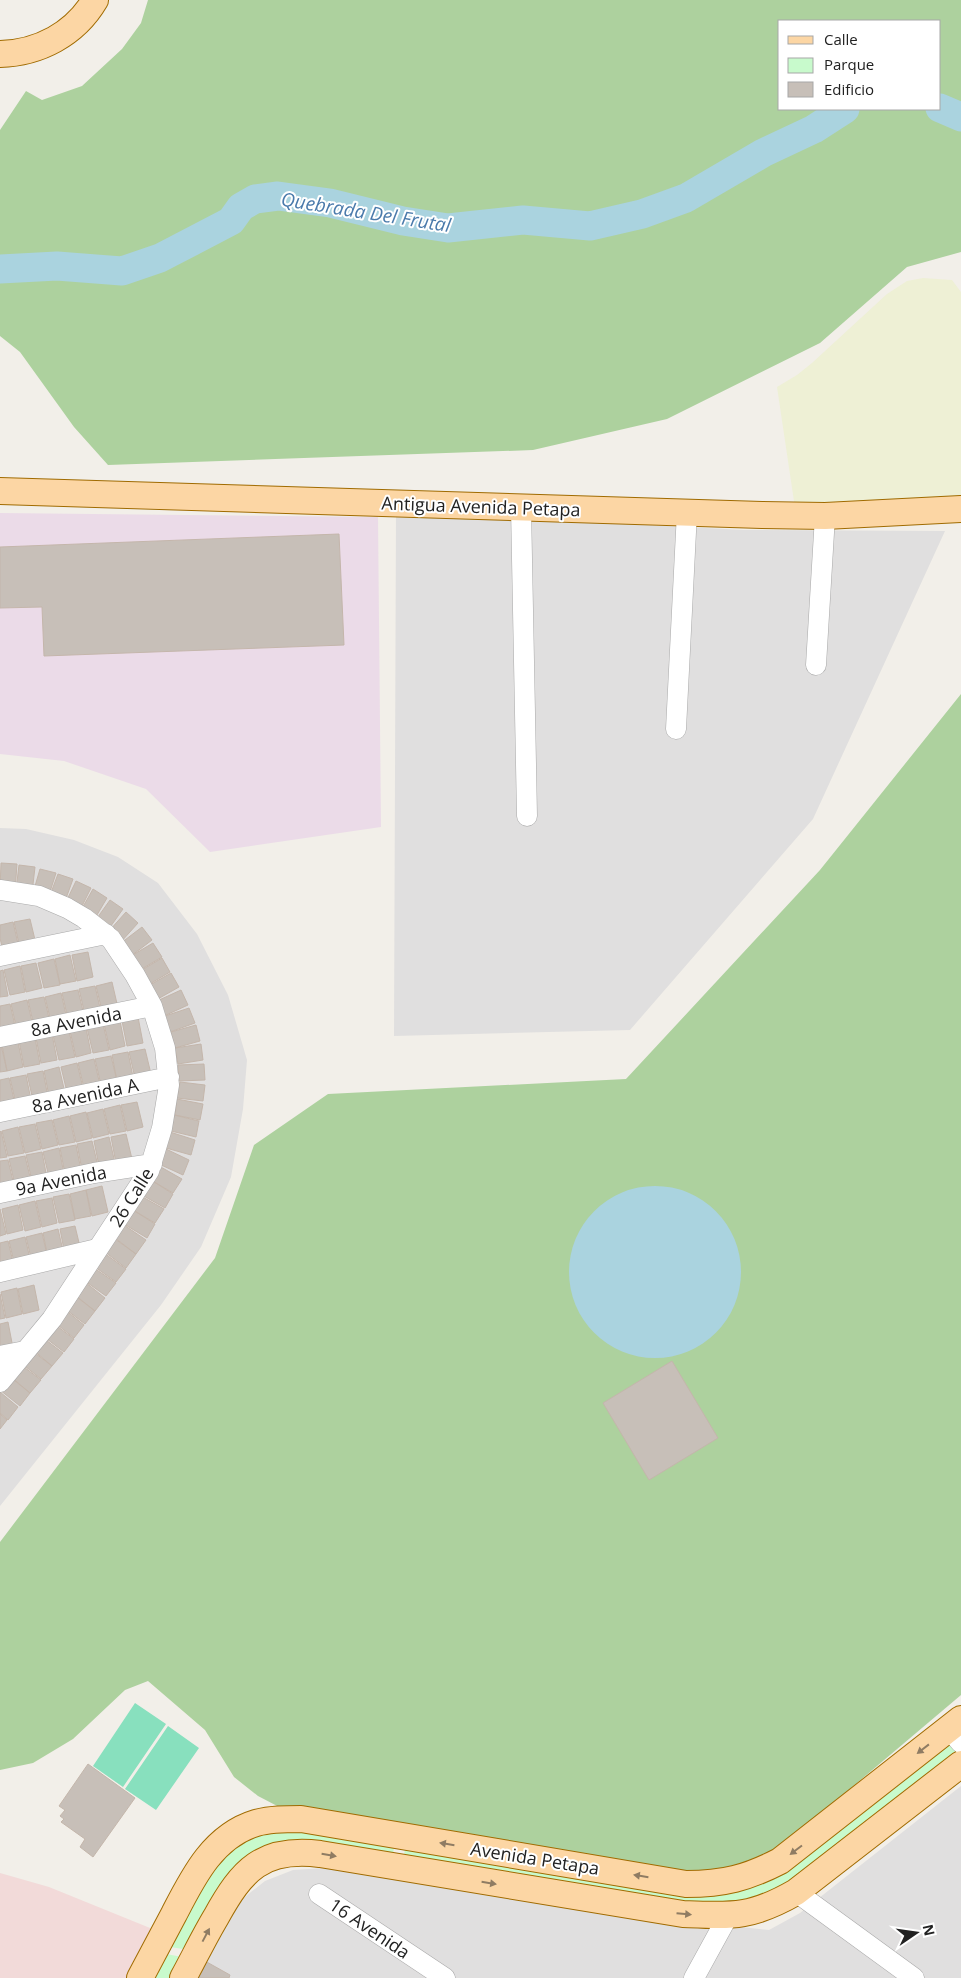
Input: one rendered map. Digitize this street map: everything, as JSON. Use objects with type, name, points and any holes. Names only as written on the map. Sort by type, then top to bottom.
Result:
[{"type":"main road","points":[[12,53],[56,39],[73,28],[95,0]]},
{"type":"main road","name":"Antigua Avenida Petapa","points":[[0,491],[825,516],[961,509]]},
{"type":"main road","name":"Avenida Petapa","points":[[140,1978],[198,1871],[221,1843],[237,1832],[268,1820],[301,1820],[686,1884],[725,1882],[748,1876],[780,1861],[957,1730]]},
{"type":"main road","name":"Avenida Petapa","points":[[183,1978],[231,1890],[248,1871],[266,1859],[284,1854],[306,1852],[682,1914],[728,1916],[749,1913],[766,1907],[796,1892],[961,1764]]},
{"type":"main road","points":[[397,1868],[402,1836]]},
{"type":"street","points":[[521,507],[527,816]]},
{"type":"street","points":[[676,729],[687,512]]},
{"type":"street","points":[[816,665],[825,516]]},
{"type":"street","name":"26 Calle","points":[[0,890],[19,892],[46,899],[75,913],[106,934],[135,974],[152,1006],[162,1035],[169,1077],[164,1122],[152,1164],[52,1319],[0,1382]]},
{"type":"street","points":[[0,956],[106,934]]},
{"type":"street","name":"8a Avenida","points":[[0,1037],[152,1006]]},
{"type":"street","name":"8a Avenida A","points":[[0,1112],[169,1077]]},
{"type":"street","name":"9a Avenida","points":[[0,1192],[94,1172],[152,1164]]},
{"type":"street","points":[[0,1272],[98,1250]]},
{"type":"street","points":[[0,1356],[25,1352]]},
{"type":"street","points":[[796,1892],[914,1978]]},
{"type":"street","name":"16 Avenida","points":[[319,1894],[445,1978]]},
{"type":"street","points":[[694,1978],[728,1916]]},
{"type":"shaded area","points":[[396,512],[744,530],[945,531],[813,819],[630,1030],[394,1036]]},
{"type":"shaded area","points":[[0,513],[378,517],[381,827],[210,852],[146,789],[64,761],[0,754]]},
{"type":"shaded area","points":[[0,828],[26,829],[74,840],[118,857],[158,883],[197,934],[228,995],[247,1060],[243,1109],[231,1177],[201,1247],[161,1305],[0,1506]]},
{"type":"shaded area","points":[[961,1786],[961,1978],[199,1978],[231,1914],[246,1896],[265,1881],[293,1870],[324,1868],[637,1916],[769,1930],[800,1913]]},
{"type":"shaded area","points":[[0,1873],[49,1887],[155,1930],[129,1978],[0,1978]]},
{"type":"green space","points":[[148,0],[961,0],[961,252],[907,267],[820,343],[667,419],[533,450],[108,465],[74,427],[20,352],[0,336],[0,130],[26,91],[42,100],[82,86],[122,49],[141,23]]},
{"type":"green space","points":[[923,278],[952,280],[961,292],[961,501],[795,508],[777,387],[812,363],[887,294],[907,281]]},
{"type":"green space","points":[[961,694],[961,1695],[780,1848],[739,1866],[694,1873],[283,1809],[258,1796],[234,1777],[205,1730],[148,1681],[125,1690],[73,1739],[33,1763],[0,1770],[0,1542],[215,1258],[254,1145],[328,1094],[626,1079],[820,870]]},
{"type":"green space","points":[[135,1703],[166,1724],[123,1787],[93,1766]]},
{"type":"green space","points":[[961,1725],[961,1747],[801,1877],[770,1896],[724,1909],[403,1861],[406,1843],[713,1891]]},
{"type":"green space","points":[[168,1726],[199,1748],[156,1810],[125,1789]]},
{"type":"green space","points":[[263,1827],[395,1841],[392,1861],[279,1847],[190,1950],[170,1947],[224,1851]]},
{"type":"green space","points":[[166,1954],[188,1958],[177,1978],[153,1978]]},
{"type":"water","points":[[655,1186],[672,1188],[688,1193],[716,1211],[734,1239],[739,1255],[741,1272],[739,1289],[734,1305],[716,1333],[688,1351],[672,1356],[655,1358],[638,1356],[622,1351],[594,1333],[576,1305],[571,1289],[569,1272],[571,1255],[576,1239],[594,1211],[622,1193],[638,1188]]},
{"type":"building","points":[[339,534],[344,645],[44,656],[42,607],[0,608],[0,547]]},
{"type":"building","points":[[1,863],[17,864],[15,891],[0,889]]},
{"type":"building","points":[[19,865],[35,867],[32,893],[16,890]]},
{"type":"building","points":[[40,869],[56,873],[48,898],[33,893]]},
{"type":"building","points":[[58,874],[73,879],[64,904],[49,898]]},
{"type":"building","points":[[76,881],[91,888],[79,912],[65,904]]},
{"type":"building","points":[[93,889],[107,898],[94,920],[80,912]]},
{"type":"building","points":[[110,900],[123,909],[108,930],[95,921]]},
{"type":"building","points":[[126,912],[138,923],[120,943],[109,931]]},
{"type":"building","points":[[30,919],[36,944],[20,948],[14,922]]},
{"type":"building","points":[[13,922],[19,948],[3,951],[0,925]]},
{"type":"building","points":[[142,927],[152,940],[131,956],[121,943]]},
{"type":"building","points":[[153,943],[162,957],[140,970],[131,956]]},
{"type":"building","points":[[88,952],[93,977],[77,981],[72,955]]},
{"type":"building","points":[[70,955],[76,981],[60,984],[55,959]]},
{"type":"building","points":[[162,958],[170,972],[148,985],[140,971]]},
{"type":"building","points":[[54,959],[60,985],[44,988],[38,963]]},
{"type":"building","points":[[36,963],[42,988],[26,992],[21,966]]},
{"type":"building","points":[[20,966],[25,992],[10,995],[4,970]]},
{"type":"building","points":[[3,970],[8,996],[0,997],[0,971]]},
{"type":"building","points":[[171,973],[179,987],[156,1000],[148,986]]},
{"type":"building","points":[[112,982],[118,1008],[102,1011],[96,986]]},
{"type":"building","points":[[95,986],[101,1012],[85,1015],[79,989]]},
{"type":"building","points":[[78,990],[84,1015],[68,1019],[62,993]]},
{"type":"building","points":[[181,990],[188,1005],[164,1016],[157,1001]]},
{"type":"building","points":[[61,993],[67,1019],[51,1022],[45,997]]},
{"type":"building","points":[[44,997],[50,1022],[34,1026],[28,1000]]},
{"type":"building","points":[[27,1000],[33,1026],[17,1030],[11,1004]]},
{"type":"building","points":[[10,1004],[16,1030],[0,1033],[0,1006]]},
{"type":"building","points":[[189,1008],[195,1023],[170,1032],[165,1016]]},
{"type":"building","points":[[138,1017],[143,1043],[127,1046],[122,1021]]},
{"type":"building","points":[[120,1021],[125,1046],[110,1050],[104,1024]]},
{"type":"building","points":[[103,1024],[109,1050],[93,1053],[87,1028]]},
{"type":"building","points":[[196,1025],[200,1041],[175,1048],[171,1032]]},
{"type":"building","points":[[86,1028],[91,1053],[76,1057],[70,1031]]},
{"type":"building","points":[[69,1031],[75,1057],[59,1060],[53,1035]]},
{"type":"building","points":[[52,1034],[57,1060],[41,1063],[36,1038]]},
{"type":"building","points":[[35,1038],[40,1064],[24,1067],[19,1041]]},
{"type":"building","points":[[18,1042],[23,1067],[7,1071],[2,1045]]},
{"type":"building","points":[[201,1044],[203,1060],[178,1064],[175,1048]]},
{"type":"building","points":[[0,1046],[7,1071],[0,1072]]},
{"type":"building","points":[[145,1049],[151,1074],[135,1078],[129,1052]]},
{"type":"building","points":[[128,1052],[133,1077],[117,1081],[112,1055]]},
{"type":"building","points":[[111,1056],[117,1081],[101,1085],[95,1059]]},
{"type":"building","points":[[94,1059],[100,1085],[84,1088],[78,1063]]},
{"type":"building","points":[[77,1063],[83,1088],[67,1092],[61,1067]]},
{"type":"building","points":[[204,1064],[205,1080],[179,1081],[178,1065]]},
{"type":"building","points":[[59,1067],[65,1093],[49,1096],[44,1071]]},
{"type":"building","points":[[43,1071],[48,1097],[33,1100],[27,1074]]},
{"type":"building","points":[[26,1075],[31,1100],[16,1104],[10,1078]]},
{"type":"building","points":[[9,1078],[15,1104],[0,1107],[0,1080]]},
{"type":"building","points":[[180,1082],[205,1085],[203,1101],[177,1098]]},
{"type":"building","points":[[177,1099],[203,1104],[200,1120],[175,1115]]},
{"type":"building","points":[[137,1102],[143,1127],[127,1131],[121,1105]]},
{"type":"building","points":[[120,1105],[126,1131],[110,1134],[104,1109]]},
{"type":"building","points":[[103,1109],[109,1134],[93,1138],[87,1113]]},
{"type":"building","points":[[86,1112],[92,1138],[76,1142],[70,1116]]},
{"type":"building","points":[[174,1115],[199,1121],[196,1137],[171,1131]]},
{"type":"building","points":[[69,1116],[75,1142],[59,1145],[53,1120]]},
{"type":"building","points":[[52,1120],[58,1145],[42,1149],[36,1123]]},
{"type":"building","points":[[35,1124],[41,1149],[25,1153],[19,1127]]},
{"type":"building","points":[[18,1127],[24,1153],[8,1156],[2,1131]]},
{"type":"building","points":[[0,1132],[7,1157],[0,1158]]},
{"type":"building","points":[[170,1132],[195,1140],[191,1155],[166,1148]]},
{"type":"building","points":[[126,1134],[132,1159],[116,1163],[111,1137]]},
{"type":"building","points":[[109,1137],[115,1163],[99,1166],[94,1141]]},
{"type":"building","points":[[92,1141],[98,1166],[82,1170],[77,1144]]},
{"type":"building","points":[[76,1145],[81,1170],[65,1174],[60,1148]]},
{"type":"building","points":[[59,1148],[64,1174],[49,1177],[43,1152]]},
{"type":"building","points":[[166,1149],[189,1160],[183,1175],[159,1164]]},
{"type":"building","points":[[42,1152],[47,1178],[32,1181],[26,1155]]},
{"type":"building","points":[[25,1156],[31,1181],[15,1185],[9,1159]]},
{"type":"building","points":[[8,1160],[14,1185],[0,1188],[0,1161]]},
{"type":"building","points":[[159,1166],[182,1179],[173,1193],[151,1180]]},
{"type":"building","points":[[151,1180],[173,1194],[165,1208],[142,1195]]},
{"type":"building","points":[[102,1186],[108,1212],[92,1216],[86,1190]]},
{"type":"building","points":[[86,1190],[91,1216],[75,1219],[70,1194]]},
{"type":"building","points":[[69,1194],[75,1220],[59,1223],[53,1197]]},
{"type":"building","points":[[141,1196],[164,1209],[155,1223],[133,1210]]},
{"type":"building","points":[[52,1198],[57,1223],[42,1227],[36,1201]]},
{"type":"building","points":[[35,1201],[41,1227],[25,1231],[19,1205]]},
{"type":"building","points":[[18,1205],[23,1230],[7,1234],[2,1209]]},
{"type":"building","points":[[0,1209],[6,1234],[0,1236]]},
{"type":"building","points":[[133,1210],[155,1224],[147,1238],[124,1224]]},
{"type":"building","points":[[124,1225],[146,1240],[136,1254],[115,1238]]},
{"type":"building","points":[[75,1226],[81,1251],[65,1255],[60,1229]]},
{"type":"building","points":[[58,1229],[64,1255],[48,1258],[43,1233]]},
{"type":"building","points":[[42,1233],[48,1259],[32,1262],[26,1237]]},
{"type":"building","points":[[25,1237],[31,1263],[15,1266],[9,1241]]},
{"type":"building","points":[[115,1239],[136,1254],[126,1268],[105,1252]]},
{"type":"building","points":[[8,1241],[14,1266],[0,1269],[0,1243]]},
{"type":"building","points":[[104,1253],[126,1269],[116,1282],[95,1267]]},
{"type":"building","points":[[94,1268],[116,1283],[106,1296],[85,1281]]},
{"type":"building","points":[[85,1282],[105,1298],[95,1311],[75,1295]]},
{"type":"building","points":[[34,1285],[39,1310],[23,1314],[18,1289]]},
{"type":"building","points":[[17,1288],[22,1314],[6,1318],[1,1292]]},
{"type":"building","points":[[0,1294],[5,1318],[0,1319]]},
{"type":"building","points":[[74,1295],[95,1311],[85,1324],[64,1308]]},
{"type":"building","points":[[64,1309],[84,1325],[74,1338],[54,1322]]},
{"type":"building","points":[[8,1322],[13,1348],[0,1351],[0,1324]]},
{"type":"building","points":[[53,1323],[74,1339],[64,1352],[43,1336]]},
{"type":"building","points":[[42,1337],[63,1353],[52,1366],[32,1349]]},
{"type":"building","points":[[31,1350],[52,1366],[41,1379],[21,1363]]},
{"type":"building","points":[[672,1361],[718,1438],[649,1480],[603,1403]]},
{"type":"building","points":[[20,1364],[41,1380],[30,1393],[10,1376]]},
{"type":"building","points":[[10,1377],[30,1393],[20,1406],[0,1390]]},
{"type":"building","points":[[0,1392],[18,1407],[8,1420],[0,1413]]},
{"type":"building","points":[[0,1414],[7,1420],[0,1429]]},
{"type":"building","points":[[88,1764],[135,1798],[93,1857],[80,1847],[85,1839],[61,1822],[64,1819],[60,1816],[65,1810],[59,1806]]},
{"type":"building","points":[[205,1961],[230,1975],[229,1978],[196,1978]]},
{"type":"waterway","name":"Quebrada Del Frutal","points":[[941,108],[961,117]]},
{"type":"waterway","name":"Quebrada Del Frutal","points":[[0,269],[57,266],[122,271],[160,258],[231,221],[241,207],[255,199],[278,196],[330,203],[403,221],[448,228],[523,220],[590,226],[642,214],[686,198],[763,153],[814,129],[843,110]]}]
